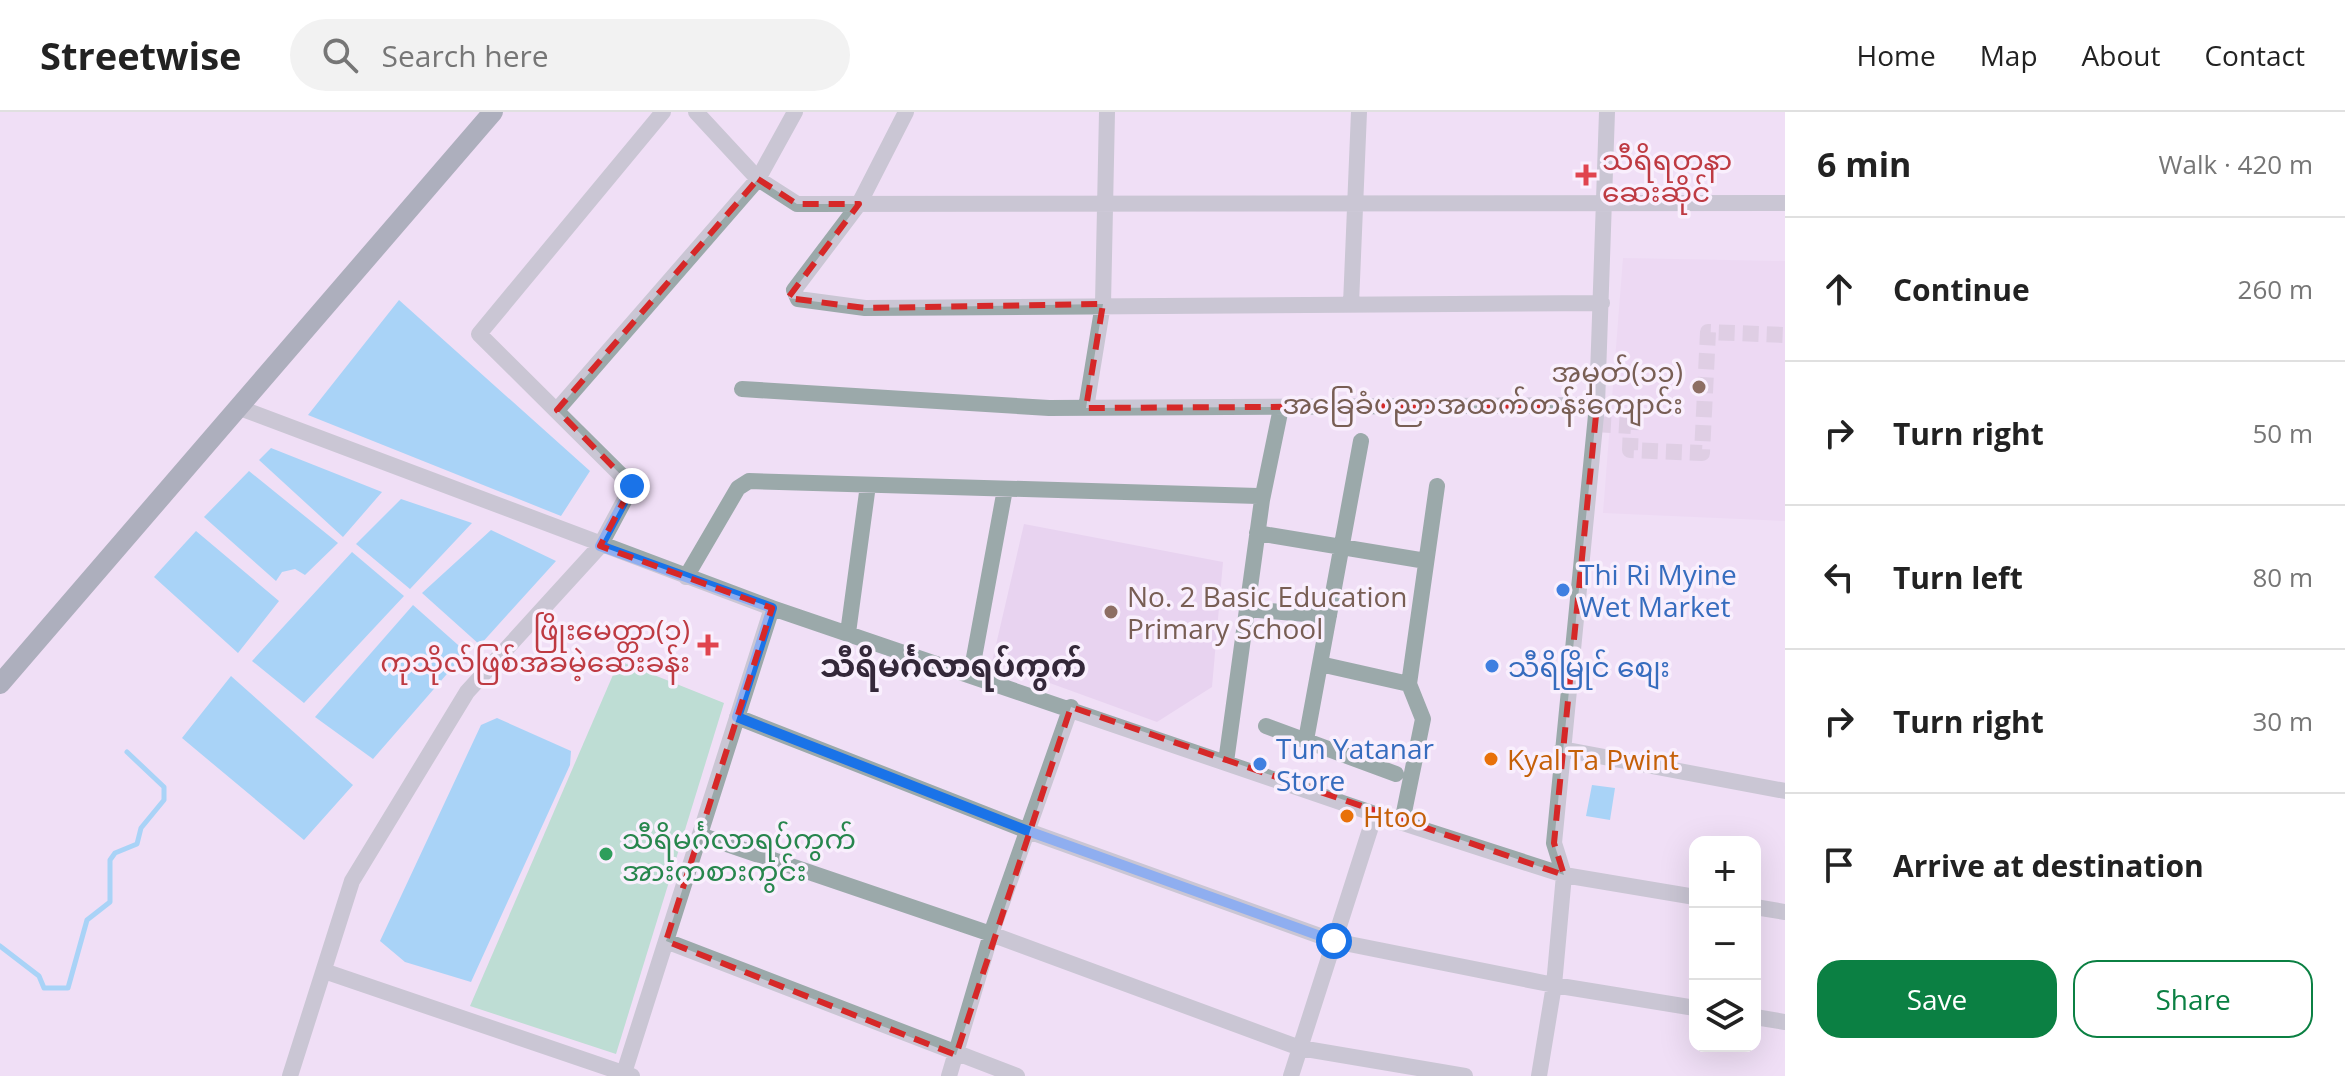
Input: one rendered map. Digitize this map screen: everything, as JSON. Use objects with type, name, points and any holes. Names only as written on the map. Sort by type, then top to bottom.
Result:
[{"type":"main road","points":[[0,684],[493,112]]},
{"type":"street","points":[[290,1076],[352,881],[467,692],[600,546],[632,486],[479,334],[663,112]]},
{"type":"street","points":[[696,112],[758,179],[797,204],[1605,206],[1785,203]]},
{"type":"street","points":[[557,410],[758,179],[795,112]]},
{"type":"street","points":[[906,112],[859,204],[794,290],[798,299],[865,308],[1602,303]]},
{"type":"street","points":[[1086,408],[1103,304],[1107,112]]},
{"type":"street","points":[[1351,304],[1359,112]]},
{"type":"street","points":[[1539,1076],[1554,985],[1564,875],[1554,843],[1597,405],[1607,112]]},
{"type":"street","points":[[742,389],[1086,408],[1597,405]]},
{"type":"street","points":[[240,408],[600,546],[772,608],[1071,707],[1375,814],[1564,875],[1689,896]]},
{"type":"street","points":[[1226,762],[1262,500],[1281,408]]},
{"type":"street","points":[[1306,740],[1361,441]]},
{"type":"street","points":[[686,577],[738,488],[749,481],[1258,496],[1262,500]]},
{"type":"street","points":[[848,633],[868,485]]},
{"type":"street","points":[[1402,822],[1423,719],[1409,684],[1437,486]]},
{"type":"street","points":[[971,674],[1005,489]]},
{"type":"street","points":[[1257,533],[1426,561]]},
{"type":"street","points":[[324,971],[627,1075],[666,941],[772,608]]},
{"type":"street","points":[[1247,609],[1329,616]]},
{"type":"street","points":[[1320,664],[1409,684]]},
{"type":"street","points":[[949,1076],[991,934],[1071,707]]},
{"type":"street","points":[[737,717],[1028,831],[1334,941],[1554,985],[1689,1007]]},
{"type":"street","points":[[1266,726],[1396,774]]},
{"type":"street","points":[[1562,749],[1785,791]]},
{"type":"street","points":[[1291,1076],[1375,814]]},
{"type":"street","points":[[700,835],[991,934],[1300,1048],[1465,1076]]},
{"type":"street","points":[[1761,908],[1785,912]]},
{"type":"street","points":[[666,941],[1017,1076]]},
{"type":"street","points":[[1761,1018],[1785,1022]]},
{"type":"highlighted area","points":[[758,179],[797,204],[859,204],[788,298],[865,308],[1103,304],[1086,408],[1597,405],[1554,843],[1564,875],[1071,707],[956,1055],[666,941],[772,608],[600,546],[632,486],[557,410]]},
{"type":"shaded area","name":"အမှတ်(၁၁) အခြေခံပညာအထက်တန်းကျောင်း","points":[[1623,258],[1785,261],[1785,521],[1603,513]]},
{"type":"shaded area","name":"No. 2 Basic Education Primary School","points":[[1024,524],[1223,562],[1212,687],[1157,722],[992,662]]},
{"type":"green space","name":"သီရိမင်္ဂလာရပ်ကွက် အားကစားကွင်း","points":[[619,661],[724,703],[616,1054],[470,1006]]},
{"type":"water","points":[[399,300],[590,471],[561,516],[308,415]]},
{"type":"water","points":[[271,448],[382,492],[343,537],[259,460]]},
{"type":"water","points":[[249,471],[338,543],[305,575],[295,569],[282,572],[276,581],[204,517]]},
{"type":"water","points":[[401,499],[472,523],[410,589],[356,544]]},
{"type":"water","points":[[491,530],[556,561],[480,645],[422,593]]},
{"type":"water","points":[[196,531],[279,601],[238,653],[154,577]]},
{"type":"water","points":[[352,552],[404,596],[304,703],[252,661]]},
{"type":"water","points":[[413,605],[466,652],[373,759],[315,717]]},
{"type":"water","points":[[231,676],[353,785],[304,840],[182,738]]},
{"type":"water","points":[[497,718],[571,751],[570,765],[471,982],[405,962],[380,941],[481,725]]},
{"type":"water","points":[[1592,785],[1615,788],[1610,820],[1586,816]]},
{"type":"waterway","points":[[0,946],[39,976],[44,988],[68,988],[87,920],[110,902],[110,860],[115,853],[137,844],[141,828],[164,800],[164,787],[127,752]]},
{"type":"tunnel","points":[[1595,424],[1631,426],[1630,450],[1702,453],[1708,332],[1785,335]]},
{"type":"place","name":"သီရိရတနာ ဆေးဆိုင်","points":[[1586,175]]},
{"type":"place","name":"အမှတ်(၁၁) အခြေခံပညာအထက်တန်းကျောင်း","points":[[1699,387]]},
{"type":"place","name":"Thi Ri Myine Wet Market","points":[[1563,590]]},
{"type":"place","name":"No. 2 Basic Education Primary School","points":[[1111,612]]},
{"type":"place","name":"ဖြိုးမေတ္တာ(၁) ကုသိုလ်ဖြစ်အခမဲ့ဆေးခန်း","points":[[708,645]]},
{"type":"place","name":"သီရိမြိုင် စျေး","points":[[1492,666]]},
{"type":"place","name":"Kyal Ta Pwint","points":[[1491,759]]},
{"type":"place","name":"Tun Yatanar Store","points":[[1260,764]]},
{"type":"place","name":"Htoo","points":[[1347,816]]},
{"type":"place","name":"သီရိမင်္ဂလာရပ်ကွက် အားကစားကွင်း","points":[[606,854]]},
{"type":"district","name":"သီရိမင်္ဂလာရပ်ကွက်","points":[[953,664]]},
{"type":"route","points":[[632,486],[600,546],[772,608],[737,717],[1028,831],[1334,941]]}]
